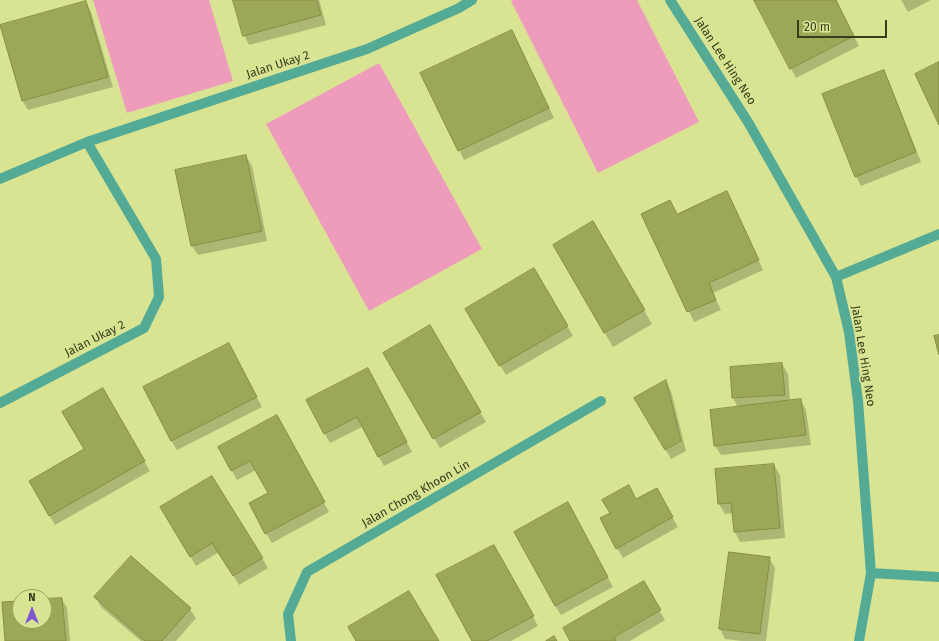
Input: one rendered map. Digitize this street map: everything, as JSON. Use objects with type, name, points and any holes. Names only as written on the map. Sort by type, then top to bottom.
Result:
[{"type":"street","name":"Jalan Ukay 2","points":[[0,179],[87,142],[367,49],[459,8],[472,0]]},
{"type":"street","name":"Jalan Lee Hing Neo","points":[[670,0],[748,122],[836,277],[849,332],[858,401],[871,573],[860,641]]},
{"type":"street","name":"Jalan Ukay 2","points":[[0,403],[144,328],[159,297],[156,259],[87,142]]},
{"type":"street","points":[[836,277],[939,234]]},
{"type":"street","name":"Jalan Chong Khoon Lin","points":[[291,641],[288,614],[307,572],[601,401]]},
{"type":"street","points":[[871,573],[939,577]]},
{"type":"shaded area","points":[[93,0],[209,0],[233,81],[127,113]]},
{"type":"shaded area","points":[[637,0],[699,122],[598,173],[511,1]]},
{"type":"shaded area","points":[[379,63],[482,249],[369,311],[266,124]]},
{"type":"building","points":[[233,0],[317,0],[321,15],[243,36]]},
{"type":"building","points":[[754,0],[836,0],[854,36],[790,69]]},
{"type":"building","points":[[86,1],[108,77],[22,101],[0,25]]},
{"type":"building","points":[[512,30],[549,108],[458,151],[420,73]]},
{"type":"building","points":[[939,62],[939,125],[915,74]]},
{"type":"building","points":[[884,70],[916,152],[855,177],[822,94]]},
{"type":"building","points":[[246,155],[262,231],[191,246],[175,170]]},
{"type":"building","points":[[727,191],[759,260],[709,283],[716,300],[687,312],[641,214],[670,200],[677,214]]},
{"type":"building","points":[[593,221],[645,310],[604,333],[553,245]]},
{"type":"building","points":[[534,268],[568,326],[499,366],[465,309]]},
{"type":"building","points":[[430,325],[481,412],[433,439],[383,353]]},
{"type":"building","points":[[939,335],[939,355],[934,336]]},
{"type":"building","points":[[229,343],[257,397],[171,441],[143,387]]},
{"type":"building","points":[[782,363],[785,395],[732,398],[730,367]]},
{"type":"building","points":[[368,368],[407,442],[378,457],[357,417],[324,434],[306,400]]},
{"type":"building","points":[[666,380],[681,441],[665,450],[634,398]]},
{"type":"building","points":[[103,388],[145,461],[49,516],[29,481],[84,449],[62,412]]},
{"type":"building","points":[[801,399],[806,435],[714,446],[710,410]]},
{"type":"building","points":[[277,415],[325,502],[265,534],[249,503],[268,493],[250,461],[231,471],[218,447]]},
{"type":"building","points":[[774,464],[780,528],[734,532],[731,503],[718,504],[715,469]]},
{"type":"building","points":[[212,476],[263,558],[233,576],[212,543],[190,557],[160,507]]},
{"type":"building","points":[[629,485],[636,499],[657,488],[673,517],[616,549],[600,518],[610,513],[602,500]]},
{"type":"building","points":[[568,502],[608,577],[555,606],[514,532]]},
{"type":"building","points":[[494,545],[534,616],[487,641],[472,641],[436,575]]},
{"type":"building","points":[[729,552],[770,557],[760,634],[719,629]]},
{"type":"building","points":[[131,556],[191,608],[162,641],[145,641],[94,597]]},
{"type":"building","points":[[644,581],[661,610],[614,637],[616,641],[570,641],[563,628]]},
{"type":"building","points":[[409,591],[439,641],[356,641],[348,627]]},
{"type":"building","points":[[62,598],[66,641],[5,641],[2,602],[12,601],[12,629],[52,629],[52,599]]},
{"type":"building","points":[[554,636],[557,641],[546,641]]}]
